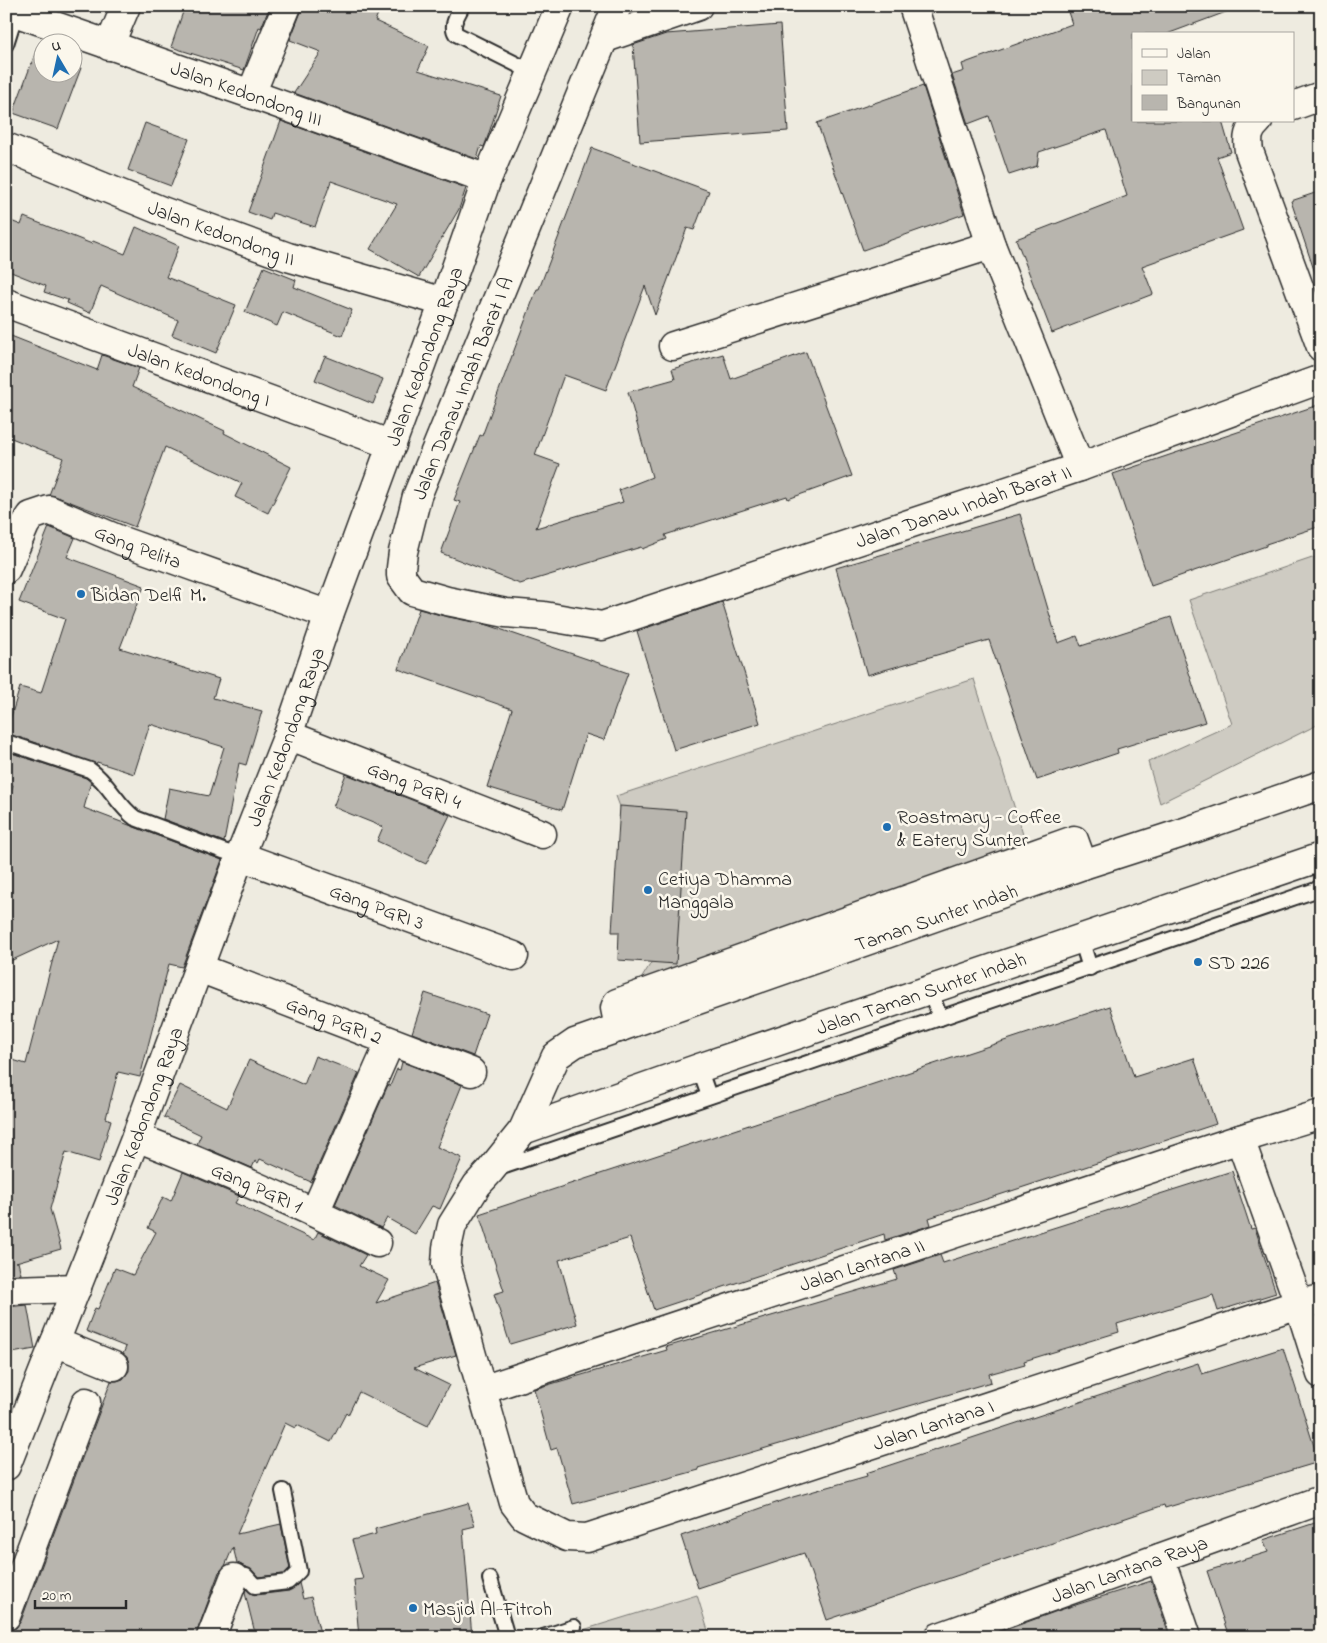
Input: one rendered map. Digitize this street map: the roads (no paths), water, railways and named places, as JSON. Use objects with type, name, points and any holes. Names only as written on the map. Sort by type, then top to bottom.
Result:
[{"type":"street","points":[[108,46],[126,6]]},
{"type":"street","points":[[251,94],[287,6]]},
{"type":"street","name":"Jalan Kedondong Raya","points":[[6,1466],[136,1137],[240,856],[288,735],[329,615],[487,179],[560,6]]},
{"type":"street","name":"Jalan Danau Indah Barat I A","points":[[602,626],[544,616],[506,613],[446,601],[412,591],[401,576],[401,568],[402,552],[417,496],[617,6]]},
{"type":"street","points":[[605,38],[698,6]]},
{"type":"street","points":[[913,6],[990,245],[1080,467]]},
{"type":"street","name":"Jalan Kedondong III","points":[[14,9],[108,46],[251,94],[487,179]]},
{"type":"street","points":[[1294,106],[1321,96]]},
{"type":"street","points":[[1257,122],[1250,128],[1247,140],[1249,151],[1321,347]]},
{"type":"street","name":"Jalan Kedondong II","points":[[6,147],[162,211],[288,257],[444,302]]},
{"type":"street","points":[[673,346],[990,245]]},
{"type":"street","name":"Jalan Kedondong I","points":[[6,303],[392,445]]},
{"type":"street","name":"Jalan Danau Indah Barat II","points":[[602,626],[1080,467],[1321,379]]},
{"type":"street","name":"Gang Pelita","points":[[6,570],[25,525],[31,516],[49,510],[122,541],[329,615]]},
{"type":"street","name":"Gang PGRI 4","points":[[288,735],[542,834]]},
{"type":"street","name":"Taman Sunter Indah","points":[[523,1130],[556,1056],[575,1043],[1083,865],[1321,785]]},
{"type":"street","name":"Gang PGRI 3","points":[[240,856],[514,956]]},
{"type":"street","name":"Jalan Taman Sunter Indah","points":[[523,1130],[699,1068],[1321,857]]},
{"type":"street","name":"Gang PGRI 2","points":[[199,968],[471,1072]]},
{"type":"street","points":[[315,1212],[390,1042]]},
{"type":"street","name":"Jalan Lantana II","points":[[482,1390],[1240,1139],[1321,1114]]},
{"type":"street","points":[[482,1390],[446,1264],[447,1248],[452,1225],[477,1185],[523,1130]]},
{"type":"street","name":"Gang PGRI 1","points":[[136,1137],[315,1212],[377,1243]]},
{"type":"street","points":[[1240,1139],[1310,1301],[1321,1374]]},
{"type":"street","points":[[8,1287],[77,1288]]},
{"type":"street","name":"Jalan Lantana I","points":[[482,1390],[514,1503],[524,1516],[567,1537],[587,1538],[1310,1301]]},
{"type":"street","points":[[55,1342],[114,1366]]},
{"type":"street","points":[[6,1616],[86,1402]]},
{"type":"street","name":"Jalan Lantana Raya","points":[[939,1637],[976,1631],[1160,1558],[1321,1500]]},
{"type":"street","points":[[1160,1558],[1187,1637]]},
{"type":"street","points":[[211,1637],[234,1578]]},
{"type":"lane","points":[[462,6],[453,25],[453,30],[456,34],[532,72]]},
{"type":"lane","points":[[6,44],[14,9]]},
{"type":"lane","points":[[6,742],[90,770],[99,776],[123,807],[135,818],[240,856]]},
{"type":"lane","points":[[490,1171],[1090,968],[1316,890],[1321,886]]},
{"type":"lane","points":[[1080,939],[1090,968]]},
{"type":"lane","points":[[930,990],[940,1018]]},
{"type":"lane","points":[[699,1068],[708,1096]]},
{"type":"lane","points":[[234,1578],[246,1576],[255,1586],[288,1582],[299,1571],[283,1491]]},
{"type":"lane","points":[[490,1579],[507,1637]]},
{"type":"lane","points":[[543,1637],[574,1627]]},
{"type":"place","name":"Bidan Delfi M.","points":[[81,594]]},
{"type":"place","name":"Roastmary - Coffee & Eatery Sunter","points":[[887,827]]},
{"type":"place","name":"Cetiya Dhamma Manggala","points":[[648,890]]},
{"type":"place","name":"SD 226","points":[[1198,962]]},
{"type":"place","name":"Masjid Al-Fitroh","points":[[413,1608]]}]
